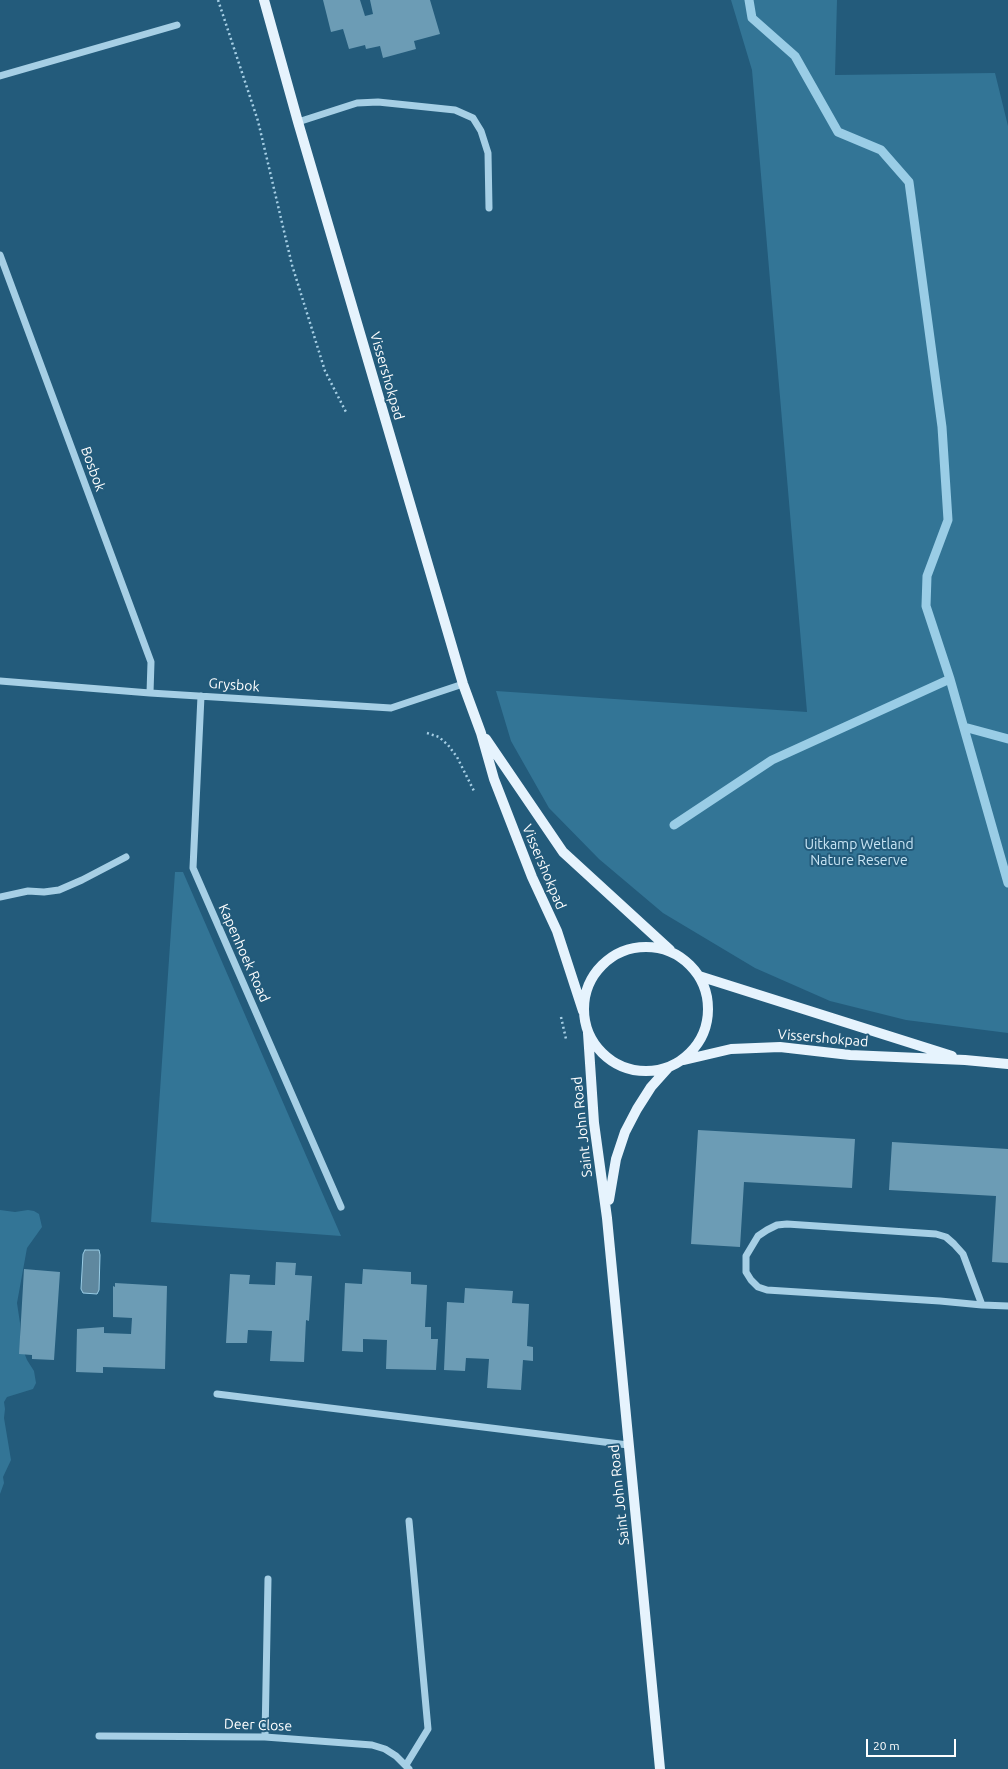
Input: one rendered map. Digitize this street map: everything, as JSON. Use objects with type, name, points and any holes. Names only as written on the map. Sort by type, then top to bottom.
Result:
[{"type":"main road","name":"Vissershokpad","points":[[261,0],[270,25]]},
{"type":"main road","name":"Vissershokpad","points":[[264,0],[298,122],[463,684],[481,733],[494,779],[532,877],[557,931],[583,1011]]},
{"type":"main road","name":"Vissershokpad","points":[[481,733],[563,852],[673,952]]},
{"type":"main road","points":[[642,947],[658,948],[673,952],[688,963],[699,976],[705,988],[708,1002],[708,1016],[705,1029],[699,1042],[691,1052],[680,1061],[668,1068],[652,1072],[636,1071],[607,1059],[596,1047],[588,1033],[583,1011],[585,996],[590,980],[599,967],[611,957],[626,950],[642,947]]},
{"type":"main road","name":"Vissershokpad","points":[[699,976],[965,1060]]},
{"type":"main road","name":"Saint John Road","points":[[588,1033],[594,1123],[607,1218],[660,1769]]},
{"type":"main road","name":"Vissershokpad","points":[[680,1061],[731,1049],[780,1047],[850,1055],[965,1060],[1008,1064]]},
{"type":"main road","name":"Saint John Road","points":[[607,1218],[610,1188],[616,1160],[625,1132],[640,1103],[651,1087],[668,1068]]},
{"type":"street","points":[[0,76],[177,25]]},
{"type":"street","points":[[298,122],[357,103],[378,102],[455,110],[473,118],[481,131],[488,153],[489,208]]},
{"type":"street","name":"Bosbok","points":[[0,255],[151,662],[150,693]]},
{"type":"street","name":"Grysbok","points":[[0,681],[150,693],[391,708],[463,684]]},
{"type":"street","name":"Kapenhoek Road","points":[[201,696],[193,868],[341,1207]]},
{"type":"street","points":[[0,897],[28,891],[44,892],[58,890],[82,880],[126,857]]},
{"type":"street","points":[[982,1305],[963,1254],[946,1237],[936,1234],[787,1224],[777,1225],[758,1236],[746,1256],[746,1272],[758,1287],[767,1290],[982,1305],[1008,1306]]},
{"type":"street","points":[[217,1394],[628,1445]]},
{"type":"street","points":[[407,1767],[428,1729],[409,1521]]},
{"type":"street","points":[[266,1737],[268,1579]]},
{"type":"street","name":"Deer Close","points":[[99,1736],[266,1737],[372,1745],[385,1749],[407,1767]]},
{"type":"path","points":[[218,0],[258,121],[292,265],[325,371],[347,414]]},
{"type":"path","points":[[427,733],[439,737],[448,745],[457,757],[476,794]]},
{"type":"path","points":[[560,1015],[566,1041]]},
{"type":"green space","name":"Uitkamp Wetland Nature Reserve","points":[[731,0],[837,0],[835,75],[995,73],[1008,126],[1008,1033],[906,1020],[830,1001],[755,968],[663,913],[599,859],[549,808],[511,741],[496,691],[807,712],[752,70]]},
{"type":"green space","points":[[175,872],[183,872],[341,1236],[151,1222]]},
{"type":"green space","points":[[0,1210],[15,1212],[28,1210],[34,1211],[39,1214],[42,1227],[27,1248],[17,1303],[20,1323],[20,1342],[27,1360],[34,1371],[36,1383],[33,1389],[7,1397],[4,1402],[4,1418],[11,1460],[3,1477],[4,1483],[0,1494]]},
{"type":"shaded area","points":[[85,1250],[99,1250],[99,1290],[97,1294],[83,1293],[81,1289],[83,1254]]},
{"type":"building","points":[[323,0],[360,0],[365,16],[373,14],[370,0],[430,0],[440,34],[414,41],[416,49],[383,58],[380,46],[366,49],[365,45],[349,49],[343,29],[331,32]]},
{"type":"building","points":[[698,1130],[855,1139],[852,1188],[744,1182],[740,1247],[691,1244]]},
{"type":"building","points":[[892,1142],[1008,1149],[1008,1263],[992,1262],[996,1196],[889,1190]]},
{"type":"building","points":[[276,1262],[296,1263],[295,1275],[312,1276],[309,1321],[306,1320],[304,1362],[270,1361],[272,1331],[248,1330],[247,1343],[226,1343],[230,1274],[250,1275],[249,1284],[275,1285]]},
{"type":"building","points":[[24,1269],[60,1272],[54,1360],[32,1359],[32,1355],[19,1354]]},
{"type":"building","points":[[363,1269],[411,1272],[411,1284],[427,1285],[425,1327],[431,1327],[431,1339],[438,1339],[436,1370],[386,1369],[387,1340],[363,1339],[363,1352],[342,1351],[345,1283],[362,1284]]},
{"type":"building","points":[[115,1283],[167,1286],[165,1369],[103,1367],[103,1373],[76,1372],[77,1329],[104,1327],[104,1333],[131,1334],[132,1318],[113,1317],[113,1286],[115,1287]]},
{"type":"building","points":[[465,1288],[513,1291],[512,1303],[529,1304],[527,1346],[533,1347],[533,1361],[523,1360],[521,1390],[487,1388],[489,1359],[466,1358],[465,1371],[444,1370],[447,1302],[464,1303]]},
{"type":"waterway","points":[[749,0],[752,18],[795,56],[838,132],[881,150],[909,182],[942,427],[948,520],[927,576],[926,606],[950,679],[1008,883]]},
{"type":"waterway","points":[[674,825],[772,760],[950,679]]},
{"type":"waterway","points":[[964,727],[1008,739]]}]
